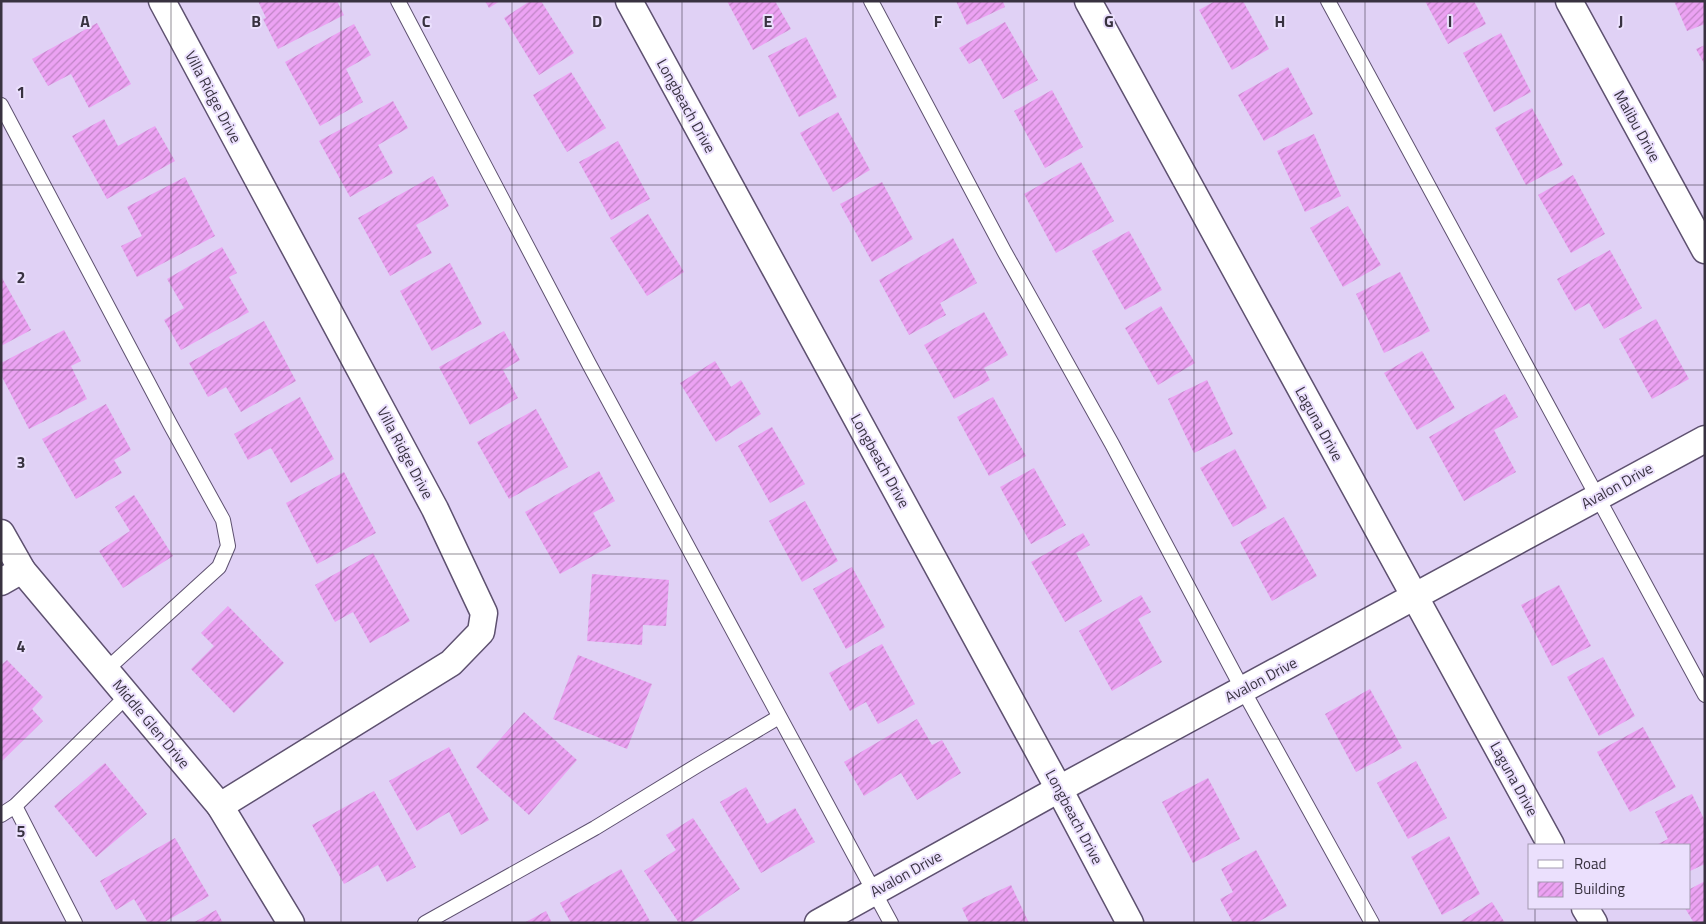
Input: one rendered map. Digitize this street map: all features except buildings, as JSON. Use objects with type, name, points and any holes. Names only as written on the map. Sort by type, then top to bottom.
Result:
[{"type":"street","name":"Villa Ridge Drive","points":[[162,1],[435,508],[484,613],[481,632],[451,663],[220,806]]},
{"type":"street","name":"Longbeach Drive","points":[[629,1],[1059,789],[1130,923]]},
{"type":"street","name":"Laguna Drive","points":[[1088,1],[1550,844]]},
{"type":"street","name":"Malibu Drive","points":[[1569,1],[1705,250]]},
{"type":"street","name":"Avalon Drive","points":[[818,923],[1059,789],[1705,439]]},
{"type":"street","name":"Middle Glen Drive","points":[[1,533],[12,576],[106,670],[220,806],[291,923]]},
{"type":"street","points":[[1587,909],[1594,923]]},
{"type":"lane","points":[[398,1],[594,372],[891,923]]},
{"type":"lane","points":[[871,1],[1004,251],[1112,444],[1243,690],[1372,923]]},
{"type":"lane","points":[[1328,1],[1705,694]]},
{"type":"lane","points":[[1,105],[223,520],[228,546],[220,567],[106,670]]},
{"type":"lane","points":[[1,815],[15,806],[127,696]]},
{"type":"lane","points":[[425,923],[595,828],[698,764],[779,717]]},
{"type":"lane","points":[[15,806],[76,923]]}]
